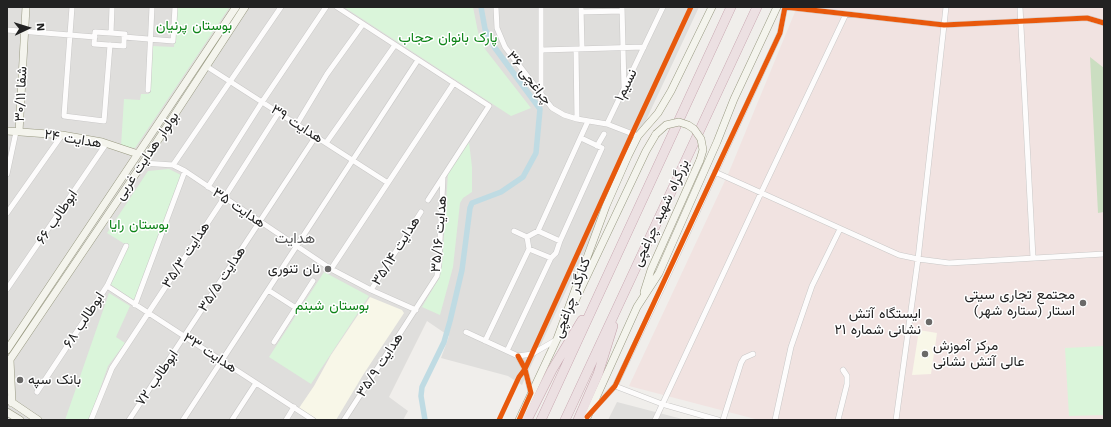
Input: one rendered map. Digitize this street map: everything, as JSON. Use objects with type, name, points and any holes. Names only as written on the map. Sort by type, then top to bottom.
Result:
[{"type":"highway","name":"بزرگراه شهید چراغچی","points":[[565,420],[751,21],[759,7]]},
{"type":"highway","name":"بزرگراه شهید چراغچی","points":[[541,420],[730,10]]},
{"type":"highway","points":[[527,420],[552,370],[574,331],[596,299]]},
{"type":"highway","points":[[578,420],[598,374],[620,300]]},
{"type":"main road","name":"شفا ۳۰/۱۱","points":[[18,132],[26,7]]},
{"type":"main road","name":"بولوار هدایت غربی","points":[[7,350],[236,11],[245,7]]},
{"type":"main road","name":"کنارگذر چراغچی","points":[[519,420],[557,339],[606,206],[628,156],[638,136],[658,113],[668,96],[712,7]]},
{"type":"main road","points":[[640,302],[660,273],[734,99],[777,7]]},
{"type":"main road","name":"بولوار هدایت غربی","points":[[8,362],[143,163],[206,66],[236,11]]},
{"type":"main road","points":[[557,339],[646,151],[656,134],[666,125],[679,122],[688,125],[694,129],[701,139],[702,150],[700,160],[651,270],[640,302],[587,418]]},
{"type":"main road","name":"هدایت ۲۴","points":[[7,131],[62,135],[106,144],[138,154]]},
{"type":"main road","points":[[98,214],[104,219]]},
{"type":"main road","points":[[8,362],[10,401],[38,420]]},
{"type":"main road","points":[[8,414],[18,420]]},
{"type":"street","points":[[72,7],[64,116],[104,120],[110,45]]},
{"type":"street","points":[[111,33],[112,7]]},
{"type":"street","points":[[148,90],[152,7]]},
{"type":"street","points":[[124,37],[173,41],[175,7]]},
{"type":"street","points":[[173,165],[281,7]]},
{"type":"street","points":[[208,187],[262,102],[326,7]]},
{"type":"street","points":[[337,7],[489,106],[428,200]]},
{"type":"street","name":"چراغچی ۳۶","points":[[496,7],[497,28],[505,47],[552,108],[576,119],[607,124],[638,136]]},
{"type":"street","points":[[540,7],[542,50],[541,93]]},
{"type":"street","points":[[659,7],[660,14]]},
{"type":"street","name":"نسیم۱","points":[[607,124],[663,7]]},
{"type":"street","points":[[587,418],[615,386],[780,33],[784,7],[944,25],[1087,18],[1104,23]]},
{"type":"street","points":[[896,420],[918,259],[946,7]]},
{"type":"street","points":[[1020,7],[1033,258]]},
{"type":"street","points":[[582,48],[581,10],[622,9],[624,89]]},
{"type":"street","points":[[655,420],[846,14]]},
{"type":"street","points":[[297,124],[327,74],[363,24]]},
{"type":"street","points":[[7,30],[95,37]]},
{"type":"street","points":[[95,32],[111,33],[125,34],[124,46],[94,44],[95,32]]},
{"type":"street","points":[[326,143],[394,44]]},
{"type":"street","points":[[542,50],[644,47]]},
{"type":"street","points":[[576,48],[576,119]]},
{"type":"street","points":[[183,420],[354,161],[418,60]]},
{"type":"street","name":"هدایت ۳۹","points":[[206,66],[388,183]]},
{"type":"street","points":[[331,269],[454,83]]},
{"type":"street","name":"هدایت ۳۵/۳","points":[[91,420],[112,368],[279,112]]},
{"type":"street","points":[[527,237],[538,231],[588,121]]},
{"type":"street","points":[[7,174],[18,132]]},
{"type":"street","points":[[597,146],[604,134]]},
{"type":"street","points":[[7,213],[62,135]]},
{"type":"street","name":"هدایت ۳۵/۵","points":[[185,337],[316,136]]},
{"type":"street","points":[[507,351],[551,258],[556,253],[602,148],[580,138]]},
{"type":"street","name":"ابوطالب ۶۶","points":[[7,289],[106,144]]},
{"type":"street","name":"هدایت ۳۵","points":[[143,163],[173,165],[185,171],[331,269],[371,290],[416,310]]},
{"type":"street","points":[[136,305],[185,171]]},
{"type":"street","points":[[715,172],[899,255],[949,263],[1104,254]]},
{"type":"street","name":"هدایت ۳۵/۱۶","points":[[416,310],[437,276],[439,263],[443,176]]},
{"type":"street","name":"هدایت ۳۵/۱۴","points":[[371,290],[421,212]]},
{"type":"street","points":[[775,420],[791,347],[812,286],[840,229]]},
{"type":"street","points":[[514,231],[527,237]]},
{"type":"street","points":[[538,231],[560,241]]},
{"type":"street","points":[[485,341],[529,249],[527,237]]},
{"type":"street","name":"ابوطالب ۶۸","points":[[37,392],[107,286],[126,246]]},
{"type":"street","points":[[529,249],[551,258]]},
{"type":"street","points":[[274,342],[313,281]]},
{"type":"street","name":"هدایت ۳۳","points":[[107,286],[313,420]]},
{"type":"street","points":[[268,290],[296,308]]},
{"type":"street","name":"هدایت ۳۵/۹","points":[[344,420],[416,310]]},
{"type":"street","points":[[466,332],[518,356],[532,354],[557,339]]},
{"type":"street","name":"ابوطالب ۷۲","points":[[129,420],[185,337]]},
{"type":"street","points":[[723,420],[741,363],[744,358],[753,354]]},
{"type":"street","points":[[518,356],[525,369],[531,394]]},
{"type":"street","points":[[838,420],[847,384],[847,376],[843,370]]},
{"type":"street","points":[[232,420],[256,383]]},
{"type":"street","points":[[615,386],[662,404],[718,420]]},
{"type":"street","points":[[286,420],[294,408]]},
{"type":"shaded area","points":[[7,7],[699,7],[522,385],[508,376],[441,358],[449,336],[427,321],[389,397],[408,411],[403,420],[7,420]]},
{"type":"shaded area","points":[[797,7],[1104,7],[1104,420],[759,420],[629,386],[729,172]]},
{"type":"shaded area","points":[[370,297],[402,310],[404,313],[363,375],[336,420],[318,420],[299,408],[314,386],[331,355]]},
{"type":"shaded area","name":"مرکز آموزش عالی آتش نشانی","points":[[919,330],[937,333],[931,374],[912,375]]},
{"type":"shaded area","points":[[617,402],[686,420],[608,420]]},
{"type":"green space","name":"بوستان پرنیان","points":[[177,7],[229,8],[135,148],[121,146],[124,99],[140,100],[141,94],[149,94],[152,46],[174,47]]},
{"type":"green space","name":"پارک بانوان حجاب","points":[[344,7],[473,7],[478,32],[485,49],[531,108],[511,116]]},
{"type":"green space","points":[[1090,57],[1104,68],[1104,212],[1098,213]]},
{"type":"green space","points":[[469,142],[472,167],[472,192],[463,198],[460,203],[453,267],[440,315],[422,307],[438,280],[442,266],[448,173]]},
{"type":"green space","name":"بوستان رایا","points":[[169,169],[181,175],[135,301],[110,284],[128,246],[107,233],[148,171]]},
{"type":"green space","name":"بوستان شبنم","points":[[324,272],[369,296],[311,384],[269,357]]},
{"type":"green space","points":[[109,293],[130,306],[116,337],[125,343],[108,366],[89,420],[65,420]]},
{"type":"green space","points":[[1104,346],[1104,415],[1069,416],[1065,348]]},
{"type":"waterway","points":[[425,420],[421,396],[422,387],[444,342],[450,321],[462,270],[470,208],[472,203],[501,192],[523,177],[536,153],[540,109],[495,48],[485,29],[481,7]]},
{"type":"cycle path","points":[[499,420],[519,377],[525,369],[691,7]]},
{"type":"cycle path","points":[[587,417],[615,386],[780,33],[785,7],[944,25],[1087,18],[1104,23]]},
{"type":"cycle path","points":[[518,356],[525,369],[531,393],[519,420]]},
{"type":"place","name":"نان تنوری","points":[[328,269]]},
{"type":"place","name":"مجتمع تجاری سیتی استار (ستاره شهر)","points":[[1083,303]]},
{"type":"place","name":"ایستگاه آتش نشانی شماره ۲۱","points":[[929,322]]},
{"type":"place","name":"مرکز آموزش عالی آتش نشانی","points":[[925,354]]},
{"type":"place","name":"بانک سپه","points":[[20,380]]},
{"type":"district","name":"هدایت","points":[[295,239]]}]
